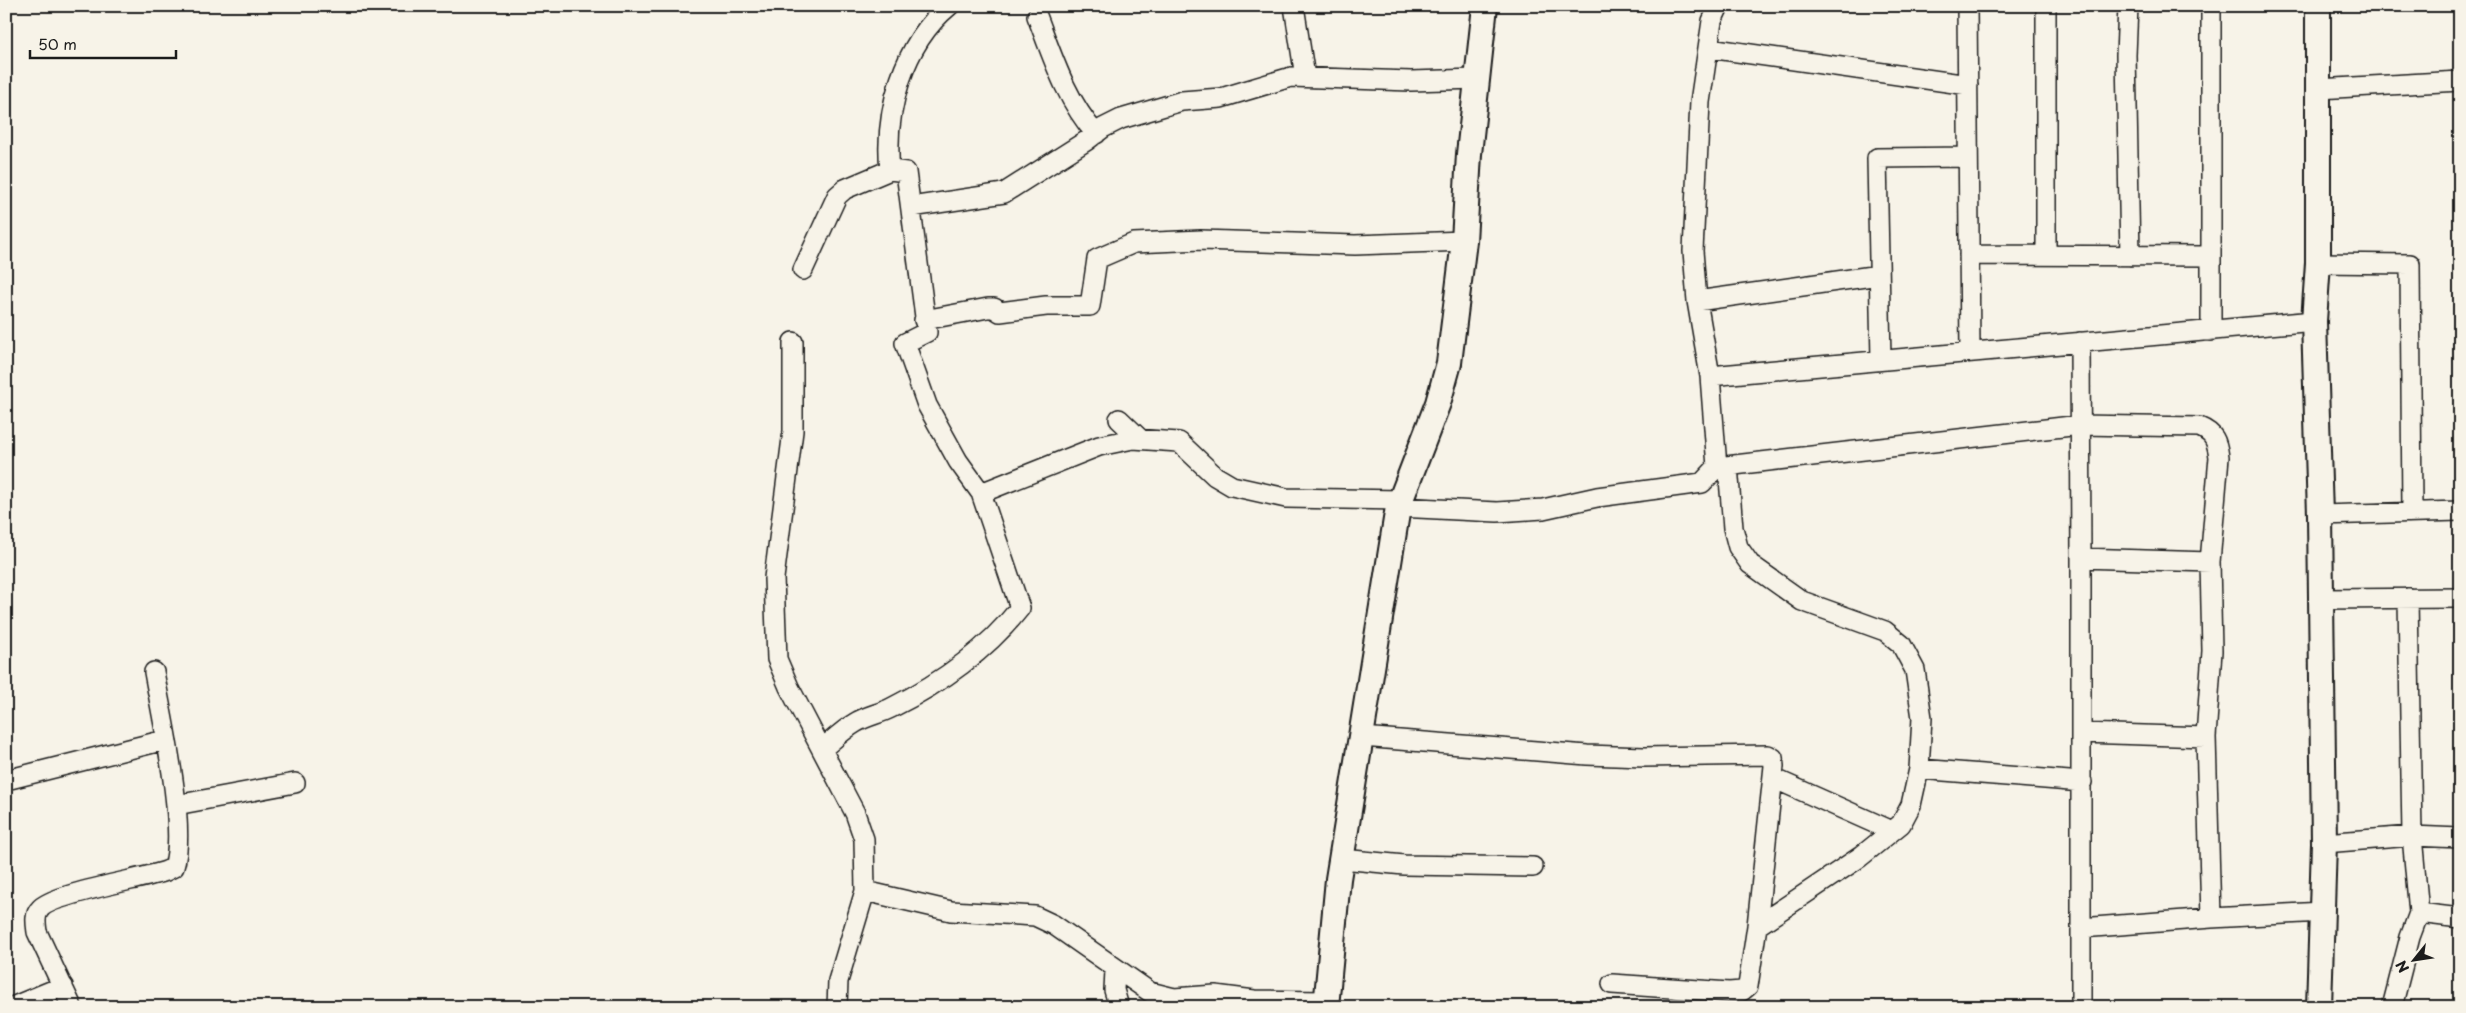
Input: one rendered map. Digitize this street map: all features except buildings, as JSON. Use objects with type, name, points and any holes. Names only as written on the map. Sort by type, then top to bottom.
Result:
[{"type":"street","points":[[1294,6],[1305,78]]},
{"type":"street","points":[[865,891],[951,911],[1035,916],[1054,925],[1115,970],[1150,992],[1174,998],[1215,996],[1326,1004],[1338,879],[1362,737],[1374,646],[1400,503],[1438,402],[1449,363],[1464,241],[1477,80],[1486,6]]},
{"type":"street","points":[[1719,6],[1712,21],[1700,102],[1693,251],[1697,301],[1733,528],[1738,547],[1750,564],[1802,601],[1885,631],[1901,644],[1915,670],[1922,718],[1919,769],[1911,805],[1901,824],[1860,857],[1757,926]]},
{"type":"street","points":[[1967,6],[1970,352]]},
{"type":"street","points":[[2046,6],[2046,255]]},
{"type":"street","points":[[2128,6],[2130,256]]},
{"type":"street","points":[[2211,6],[2211,331]]},
{"type":"street","points":[[2318,6],[2318,263],[2314,321],[2320,515],[2324,843],[2319,1007]]},
{"type":"street","points":[[890,170],[887,144],[895,102],[910,54],[937,10]]},
{"type":"street","points":[[1037,16],[1066,90],[1082,118],[1096,134]]},
{"type":"street","points":[[1708,48],[1968,85]]},
{"type":"street","points":[[911,207],[1004,193],[1103,128],[1121,119],[1182,101],[1221,98],[1291,77],[1411,81],[1477,80]]},
{"type":"street","points":[[2318,89],[2460,81]]},
{"type":"street","points":[[1881,360],[1878,158],[1968,158]]},
{"type":"street","points":[[803,270],[826,216],[837,196],[845,189],[890,170],[906,172],[927,332],[905,343],[926,405],[958,461],[981,493],[1020,608],[1001,632],[976,655],[943,678],[890,708],[856,722],[822,749]]},
{"type":"street","points":[[924,320],[988,308],[994,308],[1000,312],[1046,306],[1090,306],[1098,258],[1134,243],[1201,240],[1354,245],[1464,241]]},
{"type":"street","points":[[1969,255],[2211,256]]},
{"type":"street","points":[[2318,263],[2410,264],[2412,512]]},
{"type":"street","points":[[1697,301],[1880,275]]},
{"type":"street","points":[[1710,376],[2314,321]]},
{"type":"street","points":[[794,342],[793,431],[774,578],[777,659],[788,687],[855,813],[864,839],[865,891],[838,981],[837,1007]]},
{"type":"street","points":[[2080,342],[2081,1007]]},
{"type":"street","points":[[1119,420],[1140,439]]},
{"type":"street","points":[[981,493],[1100,446],[1140,439],[1179,442],[1215,476],[1232,486],[1286,498],[1400,503],[1498,512],[1543,509],[1596,497],[1702,482],[1723,467],[2080,425],[2199,427],[2210,431],[2217,443],[2219,457],[2210,562],[2212,652],[2206,738],[2211,918]]},
{"type":"street","points":[[2320,515],[2460,511]]},
{"type":"street","points":[[2080,558],[2210,562]]},
{"type":"street","points":[[2392,1007],[2410,937],[2419,913],[2412,836],[2408,598]]},
{"type":"street","points":[[2321,599],[2460,598]]},
{"type":"street","points":[[72,1007],[37,932],[36,918],[40,908],[58,899],[154,875],[174,867],[178,855],[176,805],[154,672]]},
{"type":"street","points":[[2082,733],[2206,738]]},
{"type":"street","points":[[1362,737],[1588,755],[1644,757],[1768,755],[1773,758],[1773,778],[1757,926],[1748,986],[1742,991],[1729,992],[1612,984]]},
{"type":"street","points":[[6,780],[165,740]]},
{"type":"street","points":[[1919,769],[2082,782]]},
{"type":"street","points":[[1773,778],[1892,831]]},
{"type":"street","points":[[176,805],[294,783]]},
{"type":"street","points":[[2324,843],[2412,836],[2460,838]]},
{"type":"street","points":[[1342,859],[1404,865],[1533,867]]},
{"type":"street","points":[[2081,928],[2323,912]]},
{"type":"street","points":[[2419,913],[2460,918]]},
{"type":"street","points":[[1115,970],[1114,990],[1119,1007]]},
{"type":"street","points":[[12,1007],[63,986]]}]
